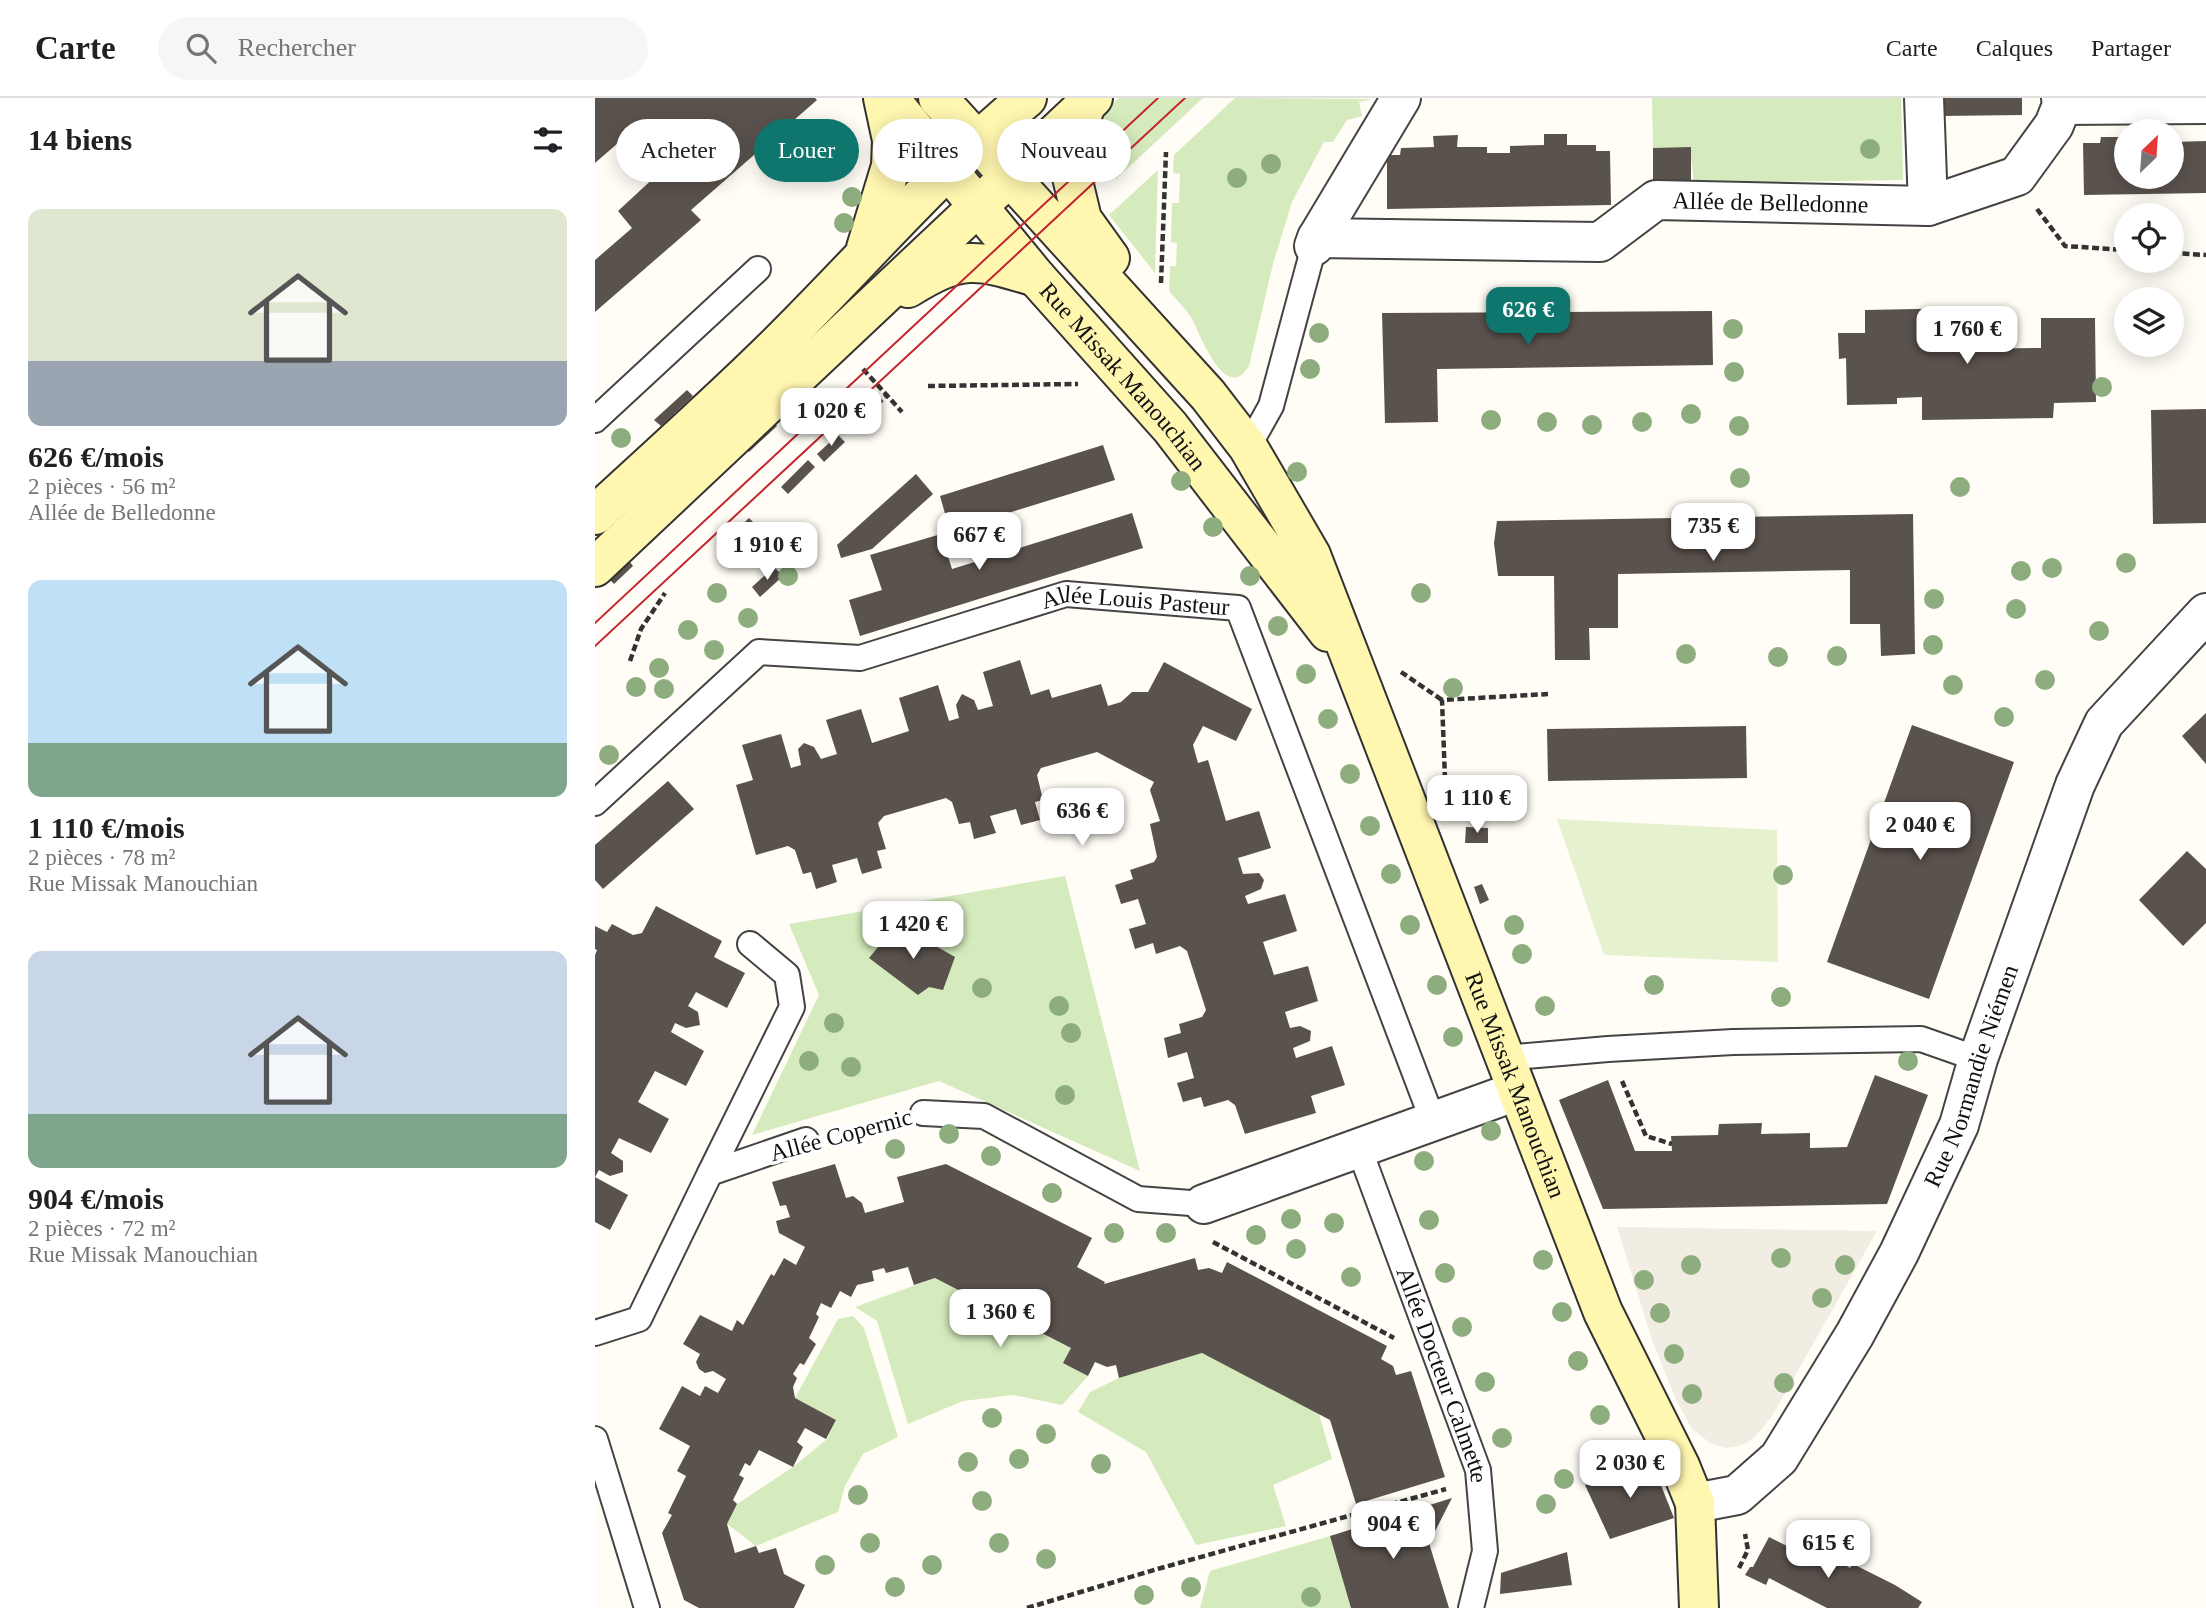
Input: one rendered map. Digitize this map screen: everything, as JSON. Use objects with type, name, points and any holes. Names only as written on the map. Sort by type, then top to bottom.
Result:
[{"type":"street","points":[[863,257],[891,166],[892,140],[883,98]]},
{"type":"street","name":"Rue Missak Manouchian","points":[[889,98],[914,119]]},
{"type":"street","points":[[916,98],[933,119]]},
{"type":"street","name":"Rue Missak Manouchian","points":[[938,98],[949,119]]},
{"type":"street","points":[[983,166],[1027,98]]},
{"type":"street","points":[[1316,242],[1401,98]]},
{"type":"street","points":[[1924,98],[1928,206]]},
{"type":"street","points":[[983,170],[1080,101]]},
{"type":"street","points":[[1080,101],[1071,151],[1072,177],[1082,219],[1117,268],[1154,336]]},
{"type":"street","points":[[2013,178],[2054,125],[2062,101],[2206,104]]},
{"type":"street","name":"Allée de Belledonne","points":[[1316,242],[1600,242],[1655,200],[1928,206],[2013,178]]},
{"type":"street","name":"Rue Missak Manouchian","points":[[983,179],[1154,336],[1192,377],[1248,447],[1311,555],[1603,1312],[1680,1466],[1695,1503],[1699,1608]]},
{"type":"street","points":[[983,181],[1047,266],[1113,338],[1192,377]]},
{"type":"street","points":[[597,509],[770,352],[863,257],[967,182]]},
{"type":"street","points":[[819,355],[860,282],[969,182]]},
{"type":"street","points":[[595,566],[856,320],[971,182]]},
{"type":"street","name":"Rue Missak Manouchian","points":[[983,182],[1036,277],[1170,428],[1350,661]]},
{"type":"street","points":[[856,320],[940,269],[966,262],[992,263],[1036,277]]},
{"type":"street","name":"Rue Normandie Niémen","points":[[1695,1503],[1737,1495],[1779,1458],[1855,1334],[1899,1253],[1959,1125],[1978,1059],[2088,753],[2103,723],[2206,613]]},
{"type":"street","points":[[1204,1204],[1433,1121],[1511,1075]]},
{"type":"lane","points":[[1248,447],[1272,406],[1316,242]]},
{"type":"lane","points":[[595,419],[758,269]]},
{"type":"lane","name":"Allée Louis Pasteur","points":[[595,803],[759,652],[860,658],[1066,594],[1238,608],[1433,1121]]},
{"type":"lane","points":[[595,1333],[639,1319],[792,1007],[786,975],[750,944]]},
{"type":"lane","points":[[1511,1075],[1608,1049],[1733,1042],[1921,1039],[1978,1059]]},
{"type":"lane","name":"Allée Copernic","points":[[923,1113],[984,1116],[1138,1199],[1204,1204]]},
{"type":"lane","name":"Allée Copernic","points":[[710,1173],[806,1140]]},
{"type":"lane","name":"Allée Docteur Calmette","points":[[1359,1148],[1478,1470],[1485,1551],[1471,1608]]},
{"type":"lane","points":[[595,1439],[647,1608]]},
{"type":"path","points":[[1161,287],[1166,152]]},
{"type":"path","points":[[2013,178],[2065,246],[2114,249]]},
{"type":"path","points":[[2184,254],[2206,255]]},
{"type":"path","points":[[928,386],[1089,384]]},
{"type":"path","points":[[841,426],[875,406],[886,396]]},
{"type":"path","points":[[630,661],[641,629],[665,593]]},
{"type":"path","points":[[1397,669],[1442,700],[1548,694]]},
{"type":"path","points":[[1442,700],[1445,779]]},
{"type":"path","points":[[1402,788],[1445,779],[1526,792]]},
{"type":"path","points":[[1608,1049],[1646,1136],[1672,1144]]},
{"type":"path","name":"Allée Copernic","points":[[806,1140],[923,1113]]},
{"type":"path","name":"Allée Docteur Calmette","points":[[1204,1204],[1204,1238],[1405,1344]]},
{"type":"path","name":"Allée Docteur Calmette","points":[[1027,1608],[1161,1567],[1448,1488]]},
{"type":"green space","points":[[1119,98],[1203,98],[1131,165],[1131,119],[1101,119]]},
{"type":"green space","points":[[1235,98],[1372,99],[1359,102],[1362,116],[1347,120],[1333,142],[1324,142],[1292,202],[1273,264],[1249,366],[1240,376],[1231,377],[1222,372],[1214,362],[1191,317],[1169,291],[1170,266],[1176,266],[1177,243],[1171,242],[1172,203],[1179,203],[1180,174],[1173,173],[1174,155]]},
{"type":"green space","points":[[1652,98],[1901,98],[1903,180],[1694,183],[1690,148],[1653,148]]},
{"type":"green space","points":[[1158,170],[1155,273],[1109,215]]},
{"type":"green space","points":[[1557,819],[1777,830],[1778,962],[1604,955]]},
{"type":"green space","points":[[1065,876],[1140,1171],[939,1081],[752,1135],[819,995],[789,924]]},
{"type":"green space","points":[[935,1278],[1071,1348],[1064,1363],[1088,1376],[1062,1405],[1013,1395],[963,1401],[908,1424],[877,1321],[855,1307]]},
{"type":"green space","points":[[853,1316],[864,1328],[898,1437],[863,1454],[845,1486],[838,1512],[756,1546],[727,1524],[737,1504],[793,1467],[827,1439],[836,1420],[795,1398],[838,1319]]},
{"type":"green space","points":[[1202,1353],[1319,1414],[1332,1459],[1273,1485],[1286,1526],[1196,1545],[1146,1452],[1078,1412],[1090,1392],[1119,1378]]},
{"type":"green space","points":[[1330,1536],[1351,1608],[1200,1608],[1210,1571]]},
{"type":"shaded area","points":[[1617,1227],[1877,1231],[1771,1418],[1753,1439],[1740,1446],[1726,1448],[1710,1443],[1692,1429],[1676,1400],[1652,1340]]},
{"type":"building","points":[[595,98],[817,100],[795,119],[754,119],[754,155],[740,167],[740,119],[616,119],[616,145],[595,163]]},
{"type":"building","points":[[1941,98],[2022,98],[2022,115],[1941,116]]},
{"type":"building","points":[[1544,134],[1567,134],[1567,145],[1596,145],[1596,151],[1610,151],[1611,205],[1387,209],[1387,155],[1400,155],[1401,148],[1434,147],[1433,136],[1458,135],[1457,147],[1487,147],[1487,153],[1510,153],[1510,146],[1544,145]]},
{"type":"building","points":[[2101,137],[2114,137],[2114,189],[2184,189],[2184,142],[2206,141],[2206,193],[2084,195],[2083,143],[2100,143]]},
{"type":"building","points":[[1691,147],[1691,184],[1653,185],[1653,148]]},
{"type":"building","points":[[649,182],[723,182],[691,210],[701,220],[595,312],[595,260],[632,228],[618,211]]},
{"type":"building","points":[[1966,308],[1966,349],[2041,348],[2041,318],[2095,318],[2096,402],[2054,403],[2053,418],[1922,420],[1922,397],[1897,398],[1897,404],[1847,405],[1846,358],[1839,359],[1838,333],[1865,333],[1865,310]]},
{"type":"building","points":[[1712,311],[1713,365],[1437,369],[1438,422],[1385,423],[1382,313]]},
{"type":"building","points":[[687,390],[693,396],[661,426],[654,420]]},
{"type":"building","points":[[2206,409],[2206,523],[2153,524],[2151,410]]},
{"type":"building","points":[[770,419],[777,426],[749,452],[742,444]]},
{"type":"building","points":[[838,435],[845,442],[824,462],[817,454]]},
{"type":"building","points":[[1103,445],[1115,480],[950,531],[940,496]]},
{"type":"building","points":[[808,460],[815,467],[788,494],[781,487]]},
{"type":"building","points":[[916,474],[933,494],[872,549],[841,558],[837,545]]},
{"type":"building","points":[[1132,513],[1143,548],[860,636],[849,600],[882,590],[870,555],[941,534],[952,569]]},
{"type":"building","points":[[1913,514],[1915,654],[1881,656],[1880,624],[1850,624],[1850,570],[1618,574],[1618,628],[1589,628],[1590,660],[1555,660],[1554,576],[1498,576],[1494,543],[1497,521]]},
{"type":"building","points":[[749,518],[756,525],[734,546],[728,539]]},
{"type":"building","points":[[627,558],[633,566],[614,584],[607,577]]},
{"type":"building","points":[[774,567],[783,576],[760,597],[752,587]]},
{"type":"building","points":[[1020,660],[1031,695],[1049,689],[1052,698],[1101,684],[1108,706],[1121,702],[1132,692],[1148,692],[1164,662],[1252,709],[1236,741],[1203,726],[1193,745],[1198,763],[1208,760],[1226,821],[1259,811],[1271,848],[1238,858],[1243,874],[1259,873],[1264,880],[1261,889],[1245,896],[1248,904],[1285,894],[1297,931],[1263,942],[1274,975],[1308,966],[1318,1001],[1285,1012],[1290,1028],[1300,1026],[1311,1031],[1310,1041],[1293,1048],[1296,1058],[1332,1046],[1345,1085],[1311,1096],[1316,1113],[1245,1134],[1235,1105],[1228,1100],[1204,1107],[1201,1097],[1183,1102],[1177,1083],[1194,1078],[1187,1052],[1168,1058],[1164,1038],[1181,1033],[1179,1024],[1202,1017],[1206,1010],[1187,951],[1180,946],[1156,954],[1153,943],[1135,949],[1129,929],[1146,924],[1138,899],[1121,904],[1115,885],[1133,879],[1130,870],[1154,862],[1157,857],[1150,824],[1160,821],[1150,790],[1154,782],[1097,752],[1041,768],[1037,775],[1043,800],[1035,802],[1040,820],[1021,825],[1016,809],[990,816],[996,833],[974,839],[970,822],[959,824],[952,802],[946,798],[884,816],[878,823],[886,849],[877,851],[882,868],[862,874],[857,858],[832,865],[837,882],[816,889],[811,872],[803,874],[795,850],[788,846],[756,855],[736,785],[753,780],[742,745],[781,734],[791,768],[801,765],[798,749],[804,743],[814,747],[821,759],[837,754],[826,720],[861,709],[872,743],[909,731],[899,698],[938,685],[949,721],[959,718],[956,705],[962,694],[974,700],[978,710],[993,706],[983,672]]},
{"type":"building","points":[[2206,713],[2206,764],[2182,736]]},
{"type":"building","points":[[1912,725],[2014,762],[1929,999],[1827,962]]},
{"type":"building","points":[[1746,726],[1747,778],[1548,781],[1547,729]]},
{"type":"building","points":[[668,781],[694,809],[603,889],[595,880],[595,845]]},
{"type":"building","points":[[1466,827],[1488,828],[1488,843],[1465,843]]},
{"type":"building","points":[[2187,851],[2206,869],[2206,923],[2183,946],[2139,900]]},
{"type":"building","points":[[1482,884],[1489,900],[1480,904],[1474,887]]},
{"type":"building","points":[[656,906],[722,941],[714,957],[745,973],[727,1008],[696,992],[688,1006],[698,1012],[700,1025],[686,1028],[675,1023],[671,1032],[704,1051],[686,1086],[655,1071],[638,1102],[669,1119],[651,1153],[619,1138],[611,1153],[623,1161],[623,1172],[610,1176],[599,1170],[595,1177],[595,926],[607,932],[612,924],[633,935],[642,933]]},
{"type":"building","points":[[897,924],[955,957],[943,990],[929,987],[918,995],[869,958]]},
{"type":"building","points":[[1875,1075],[1928,1095],[1887,1204],[1603,1209],[1559,1100],[1608,1080],[1635,1151],[1672,1151],[1671,1136],[1718,1135],[1719,1124],[1762,1123],[1761,1134],[1810,1133],[1810,1148],[1847,1147]]},
{"type":"building","points":[[835,1164],[846,1198],[853,1196],[862,1203],[865,1213],[904,1202],[897,1177],[946,1164],[1092,1238],[1077,1267],[1105,1282],[1104,1284],[1195,1258],[1198,1270],[1209,1268],[1222,1273],[1227,1262],[1387,1346],[1381,1359],[1393,1366],[1396,1375],[1411,1371],[1445,1477],[1356,1504],[1330,1420],[1202,1353],[1119,1378],[1116,1365],[1107,1367],[1095,1362],[1088,1376],[1063,1363],[1071,1348],[935,1278],[914,1285],[908,1267],[886,1273],[884,1268],[872,1271],[874,1281],[857,1285],[851,1297],[840,1291],[831,1308],[821,1303],[816,1314],[819,1317],[809,1338],[816,1344],[804,1365],[800,1363],[793,1374],[797,1378],[793,1387],[795,1398],[836,1420],[826,1439],[805,1428],[797,1442],[803,1447],[793,1467],[759,1450],[750,1466],[745,1463],[739,1475],[744,1478],[733,1500],[737,1504],[727,1524],[735,1553],[756,1546],[759,1553],[776,1548],[784,1574],[805,1585],[794,1608],[699,1608],[684,1600],[662,1533],[672,1515],[668,1513],[686,1476],[677,1471],[690,1446],[659,1429],[682,1386],[700,1396],[705,1386],[718,1393],[726,1379],[713,1371],[705,1373],[699,1369],[696,1362],[700,1354],[683,1344],[700,1315],[732,1331],[737,1320],[743,1325],[771,1274],[774,1276],[784,1258],[796,1265],[805,1247],[779,1233],[776,1221],[790,1217],[786,1205],[780,1206],[772,1182]]},
{"type":"building","points":[[595,1177],[628,1195],[610,1230],[595,1222]]},
{"type":"building","points":[[1651,1460],[1674,1518],[1610,1539],[1585,1485]]},
{"type":"building","points":[[1452,1498],[1429,1543],[1449,1608],[1351,1608],[1330,1536]]},
{"type":"building","points":[[1769,1537],[1824,1565],[1830,1555],[1850,1568],[1853,1564],[1922,1602],[1918,1608],[1827,1608],[1769,1578],[1766,1585],[1745,1575],[1750,1567],[1753,1567]]},
{"type":"building","points":[[1567,1552],[1572,1585],[1500,1594],[1501,1573]]},
{"type":"tram line","points":[[595,623],[1158,98]]},
{"type":"tram line","points":[[595,646],[1185,98]]}]
